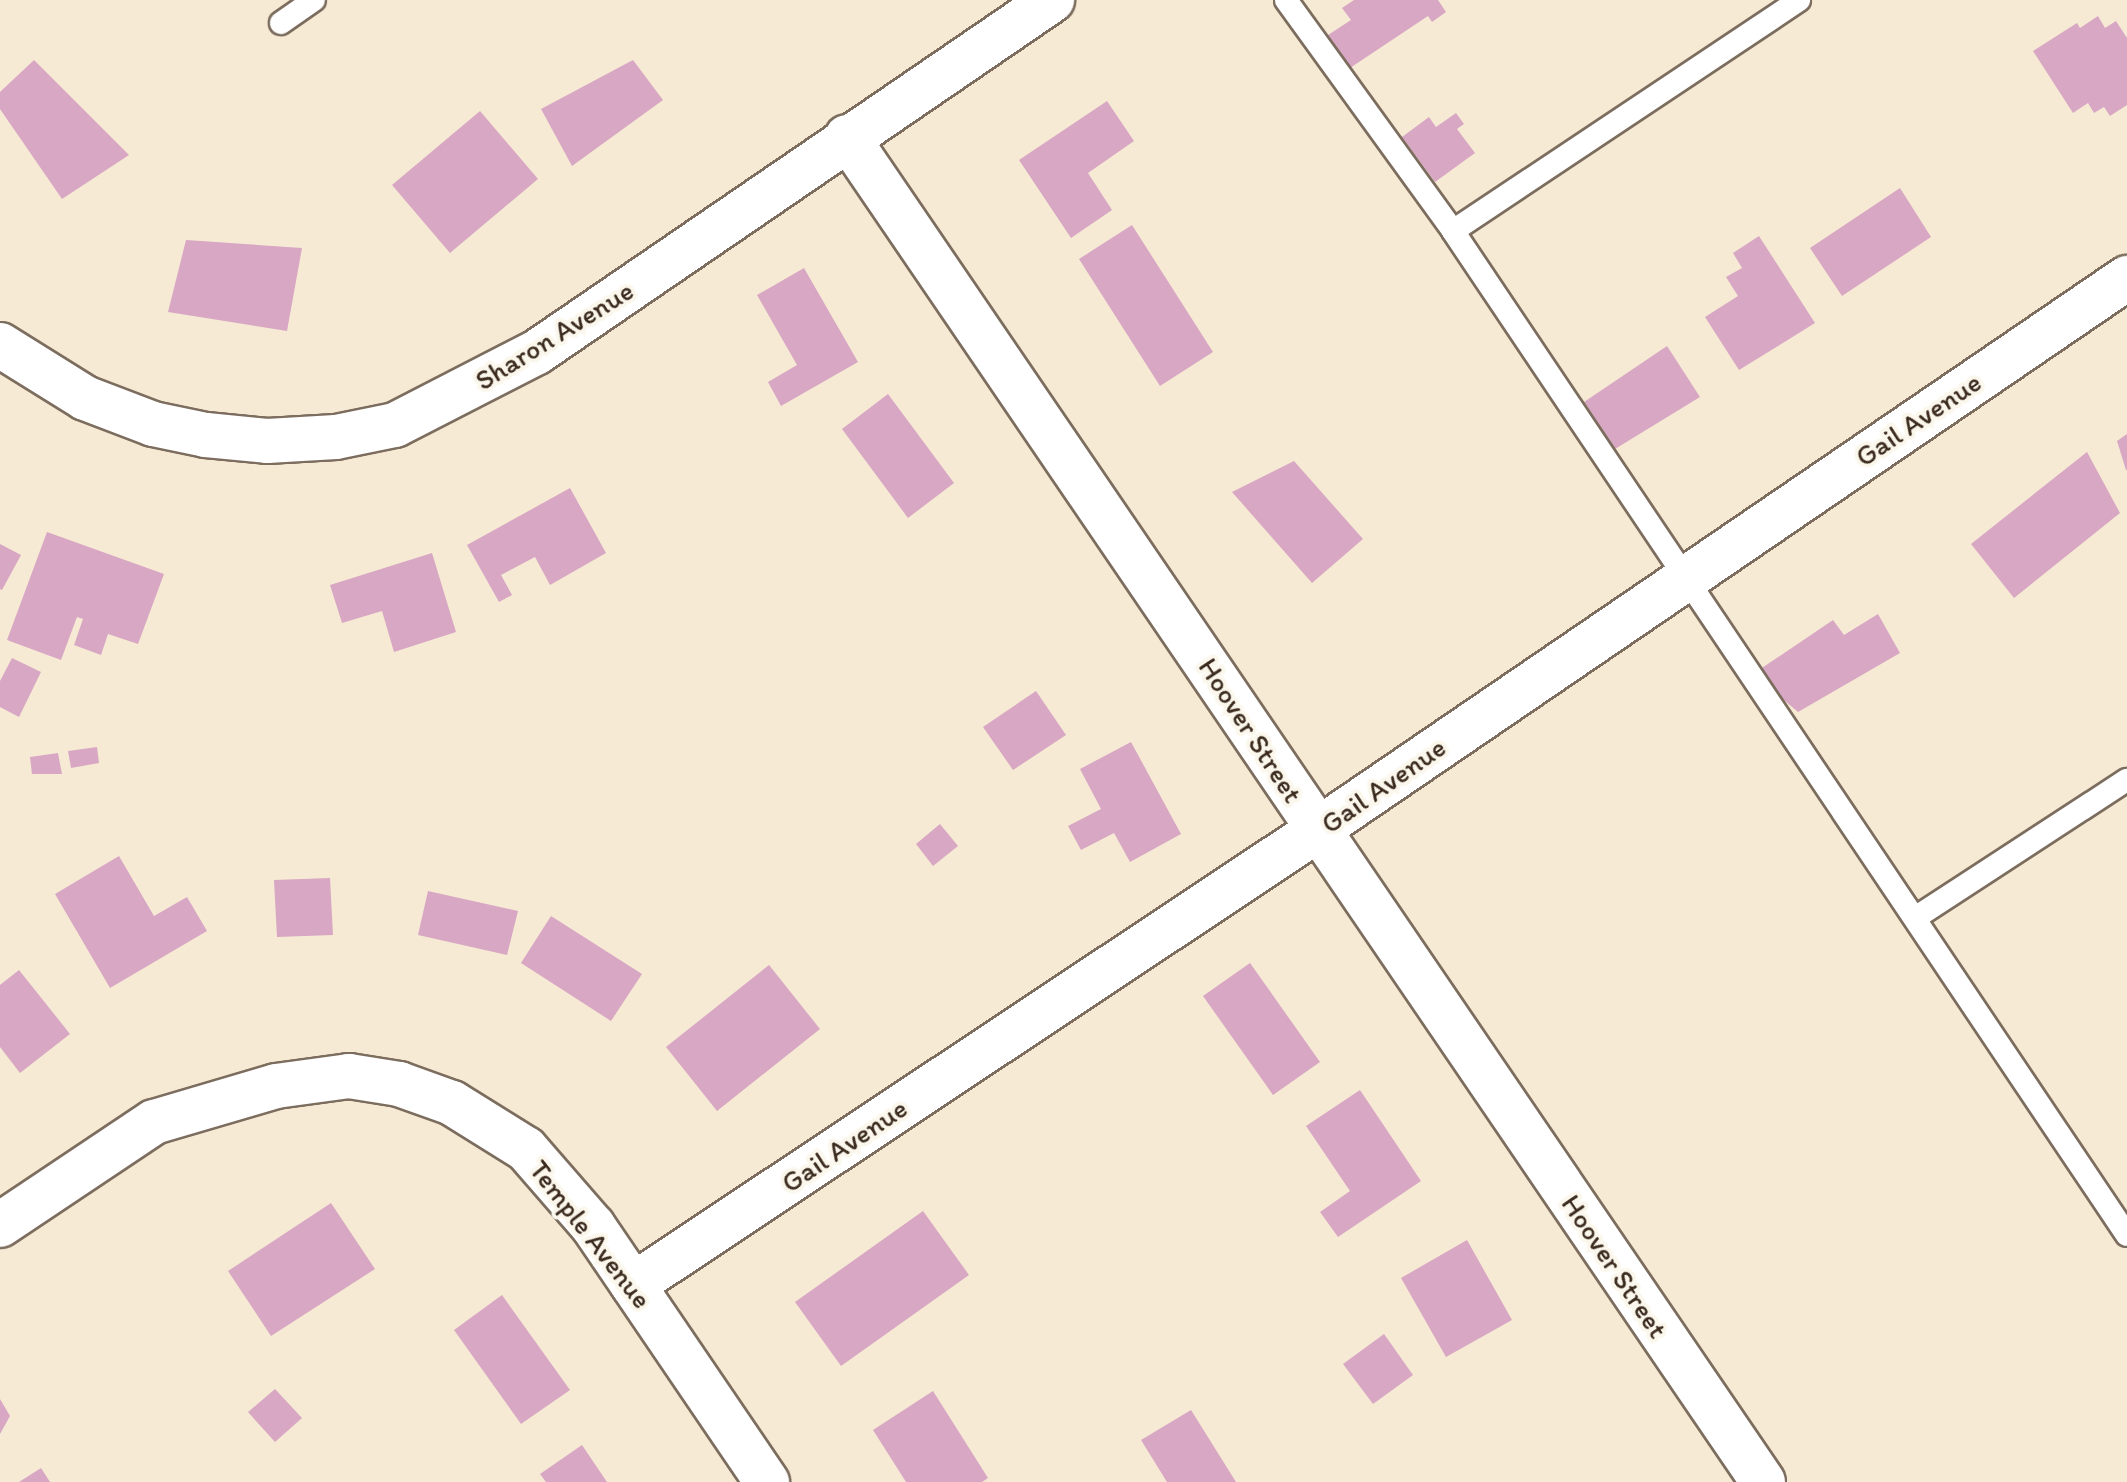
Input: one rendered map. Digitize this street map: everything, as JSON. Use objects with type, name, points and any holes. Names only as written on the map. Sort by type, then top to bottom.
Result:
[{"type":"street","name":"Sharon Avenue","points":[[0,345],[85,398],[153,424],[206,435],[267,441],[322,438],[395,425],[537,352],[847,137],[1052,0]]},
{"type":"street","name":"Hoover Street","points":[[847,137],[1274,760],[1316,831],[1763,1482]]},
{"type":"street","name":"Gail Avenue","points":[[633,1285],[1316,831],[2127,278]]},
{"type":"street","name":"Temple Avenue","points":[[0,1225],[154,1122],[276,1086],[349,1076],[399,1084],[493,1124],[526,1149],[593,1226],[767,1482]]},
{"type":"lane","points":[[281,23],[314,0]]},
{"type":"lane","points":[[1286,0],[1453,231],[2127,1235]]},
{"type":"lane","points":[[1453,231],[1799,0]]},
{"type":"lane","points":[[1915,918],[2127,780]]},
{"type":"building","points":[[1354,0],[1438,0],[1446,12],[1432,22],[1428,16],[1350,68],[1328,35],[1351,20],[1342,8]]},
{"type":"building","points":[[2098,16],[2105,28],[2116,21],[2127,38],[2127,105],[2110,116],[2104,107],[2094,113],[2088,103],[2073,113],[2033,51],[2077,23],[2080,28]]},
{"type":"building","points":[[34,60],[129,155],[62,199],[0,109],[0,92]]},
{"type":"building","points":[[633,60],[663,100],[572,166],[541,109]]},
{"type":"building","points":[[1107,101],[1134,141],[1088,173],[1112,210],[1071,238],[1019,160]]},
{"type":"building","points":[[480,111],[538,179],[450,253],[392,185]]},
{"type":"building","points":[[1456,113],[1464,124],[1457,129],[1475,153],[1435,182],[1402,137],[1429,117],[1436,127]]},
{"type":"building","points":[[1900,188],[1931,237],[1842,296],[1810,248]]},
{"type":"building","points":[[1132,225],[1213,352],[1160,386],[1079,259]]},
{"type":"building","points":[[1759,236],[1815,323],[1739,370],[1705,317],[1738,296],[1726,277],[1742,268],[1733,253]]},
{"type":"building","points":[[186,240],[302,248],[287,331],[168,312]]},
{"type":"building","points":[[804,268],[858,362],[781,406],[768,382],[797,365],[757,295]]},
{"type":"building","points":[[1667,346],[1700,397],[1615,449],[1584,402]]},
{"type":"building","points":[[888,394],[954,483],[908,518],[842,429]]},
{"type":"building","points":[[2127,434],[2127,470],[2126,470],[2117,441]]},
{"type":"building","points":[[2087,452],[2120,513],[2014,598],[1971,544]]},
{"type":"building","points":[[1294,461],[1363,539],[1312,583],[1232,492]]},
{"type":"building","points":[[570,488],[606,553],[550,585],[535,557],[501,575],[512,595],[499,602],[467,545]]},
{"type":"building","points":[[47,532],[164,574],[138,644],[108,634],[101,655],[74,645],[83,619],[77,617],[61,660],[7,640]]},
{"type":"building","points":[[0,544],[21,555],[2,590],[0,589]]},
{"type":"building","points":[[432,553],[456,632],[394,652],[382,611],[342,623],[330,585]]},
{"type":"building","points":[[1878,614],[1900,653],[1798,712],[1753,674],[1833,620],[1844,635]]},
{"type":"building","points":[[12,658],[41,672],[19,717],[0,707],[0,681]]},
{"type":"building","points":[[1036,691],[1066,735],[1013,770],[983,727]]},
{"type":"building","points":[[1131,742],[1181,834],[1130,862],[1114,833],[1081,850],[1068,826],[1101,809],[1080,769]]},
{"type":"building","points":[[97,747],[99,763],[71,768],[68,751]]},
{"type":"building","points":[[58,753],[62,774],[32,774],[30,757]]},
{"type":"building","points":[[940,824],[958,846],[933,866],[916,844]]},
{"type":"building","points":[[119,856],[154,916],[187,897],[207,931],[110,988],[55,894]]},
{"type":"building","points":[[330,878],[333,935],[277,937],[274,880]]},
{"type":"building","points":[[428,891],[518,911],[507,955],[418,935]]},
{"type":"building","points":[[551,916],[642,974],[611,1021],[521,963]]},
{"type":"building","points":[[1250,963],[1320,1062],[1273,1095],[1203,996]]},
{"type":"building","points":[[769,965],[820,1029],[717,1111],[666,1047]]},
{"type":"building","points":[[19,970],[70,1034],[20,1073],[0,1047],[0,985]]},
{"type":"building","points":[[1360,1090],[1421,1181],[1338,1237],[1320,1212],[1350,1191],[1306,1126]]},
{"type":"building","points":[[331,1203],[375,1269],[271,1336],[228,1271]]},
{"type":"building","points":[[923,1211],[969,1275],[841,1366],[795,1302]]},
{"type":"building","points":[[1467,1240],[1512,1320],[1446,1357],[1401,1278]]},
{"type":"building","points":[[502,1295],[570,1390],[521,1424],[454,1330]]},
{"type":"building","points":[[1384,1334],[1413,1375],[1373,1404],[1343,1364]]},
{"type":"building","points":[[275,1389],[302,1418],[275,1442],[248,1412]]},
{"type":"building","points":[[933,1391],[988,1478],[982,1482],[906,1482],[873,1430]]},
{"type":"building","points":[[0,1399],[10,1416],[0,1434]]},
{"type":"building","points":[[1191,1410],[1236,1482],[1167,1482],[1141,1440]]},
{"type":"building","points":[[582,1445],[607,1482],[546,1482],[540,1474]]},
{"type":"building","points":[[41,1468],[50,1482],[19,1482]]}]
